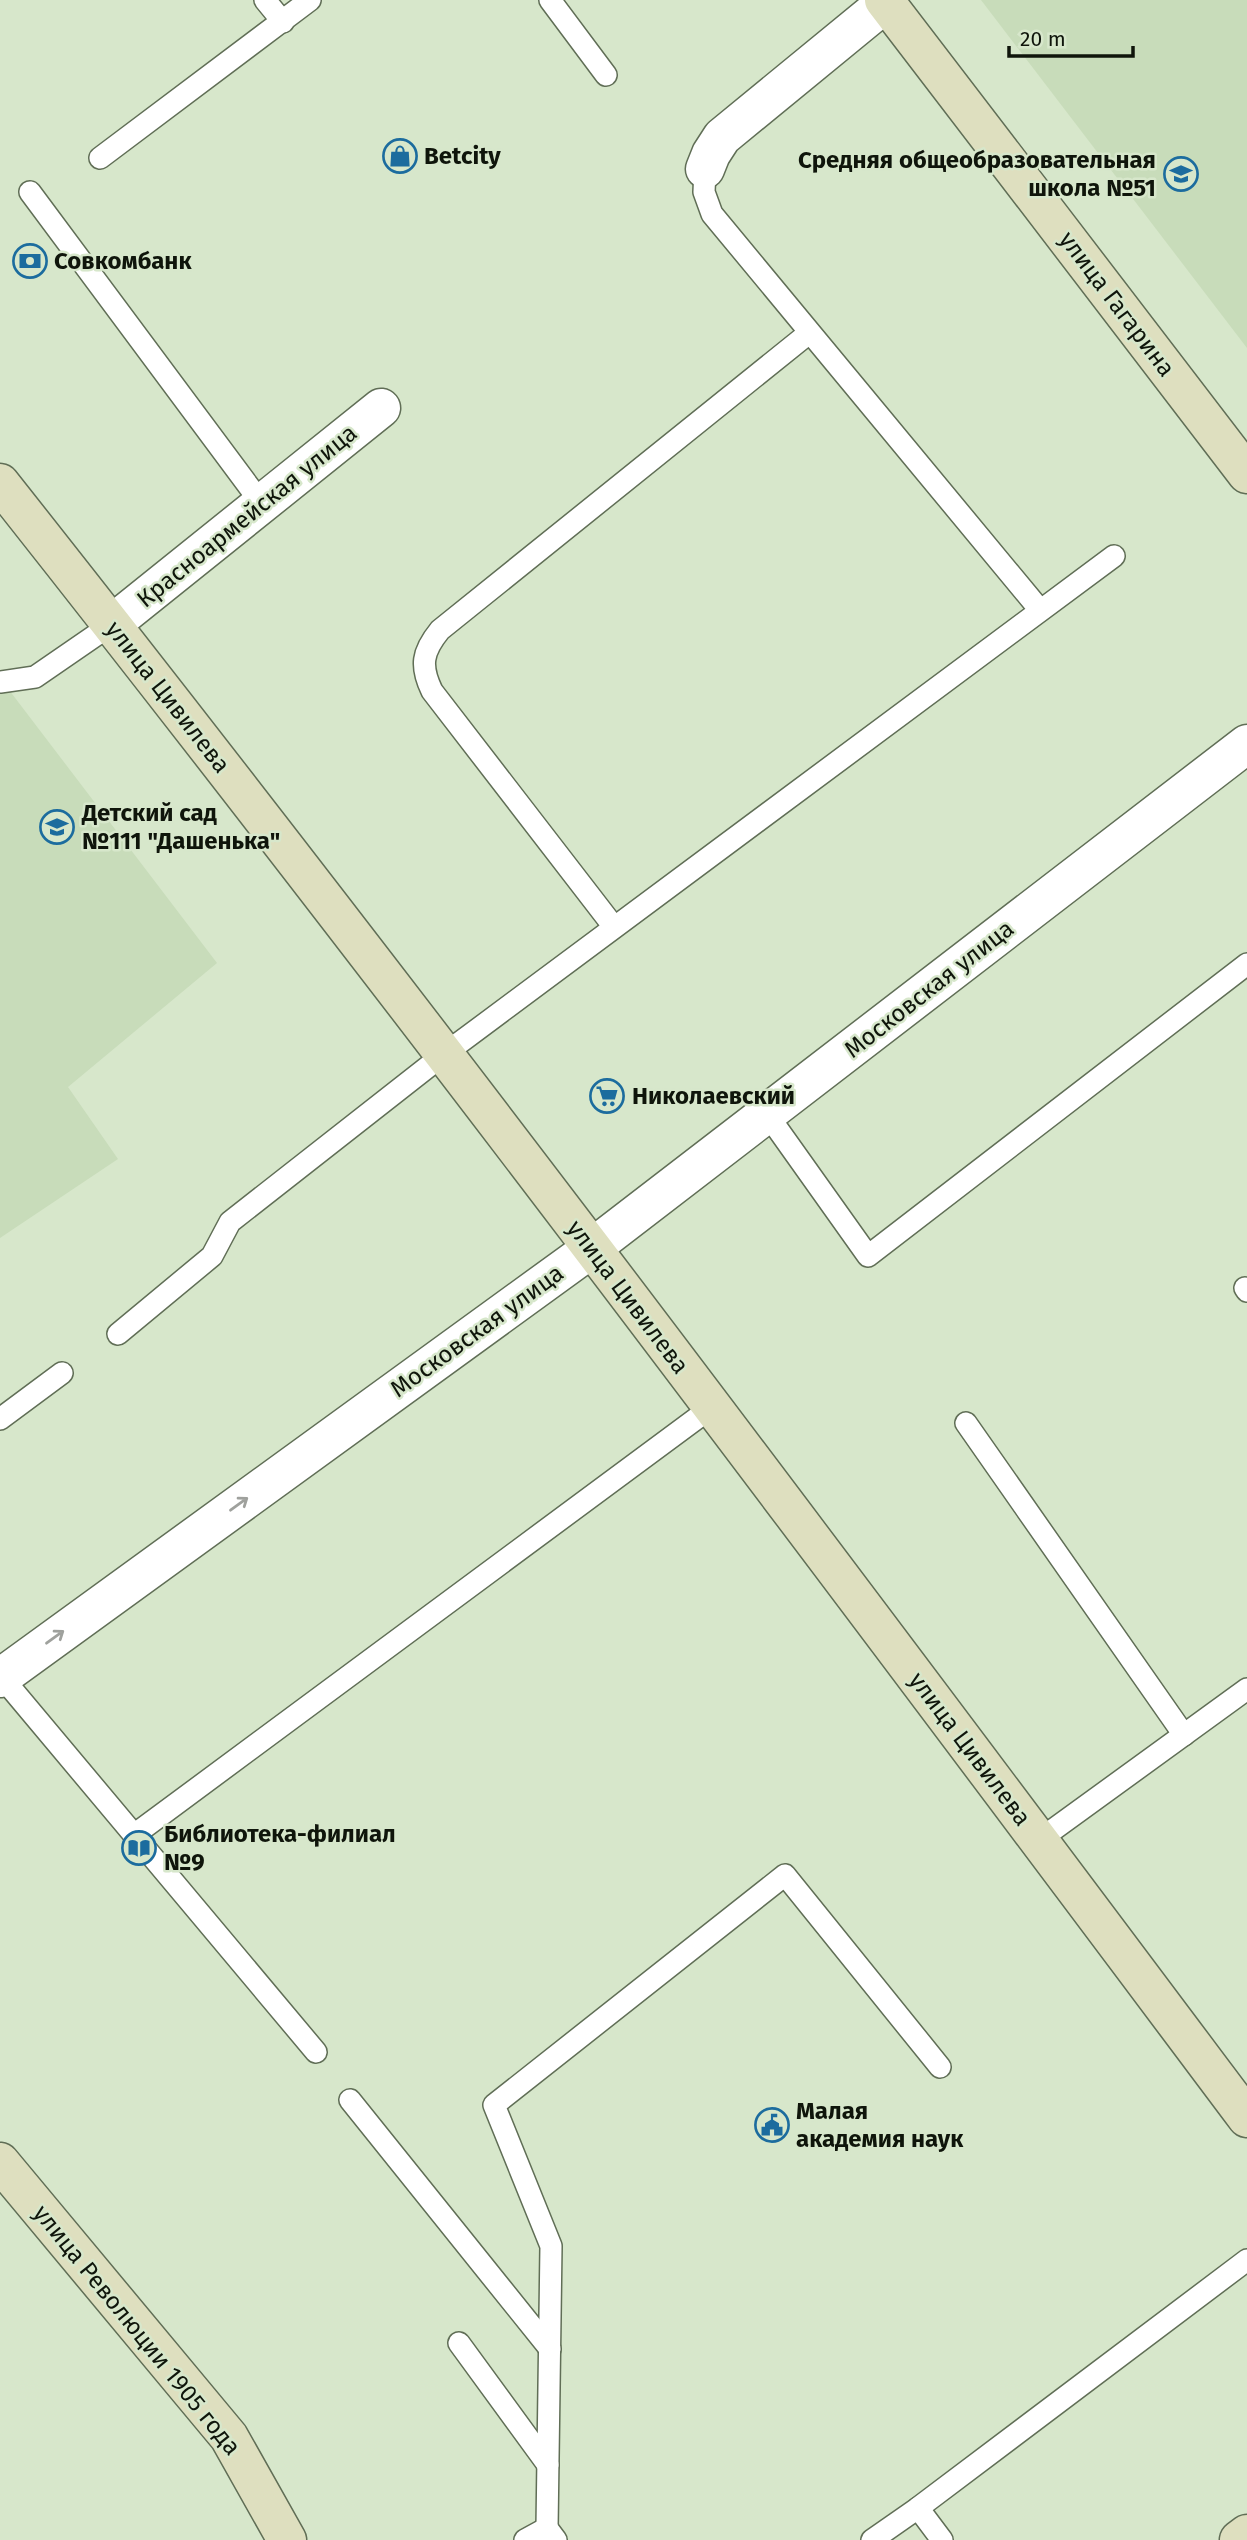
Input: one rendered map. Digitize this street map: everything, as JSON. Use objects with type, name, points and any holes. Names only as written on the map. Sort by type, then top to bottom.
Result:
[{"type":"street","points":[[705,169],[722,137],[887,1]]},
{"type":"street","name":"улица Гагарина","points":[[887,1],[1247,474]]},
{"type":"street","name":"Красноармейская улица","points":[[112,624],[381,408]]},
{"type":"street","name":"улица Цивилева","points":[[0,483],[112,624],[592,1248],[1247,2118]]},
{"type":"street","name":"Московская улица","points":[[0,1676],[592,1248],[1247,744]]},
{"type":"street","name":"улица Революции 1905 года","points":[[0,2162],[229,2437],[288,2540]]},
{"type":"street","points":[[1239,2540],[1247,2534]]},
{"type":"lane","points":[[265,0],[283,22]]},
{"type":"lane","points":[[100,158],[310,0]]},
{"type":"lane","points":[[550,0],[606,75]]},
{"type":"lane","points":[[705,169],[704,192],[712,214],[1040,610]]},
{"type":"lane","points":[[30,192],[262,504]]},
{"type":"lane","points":[[614,928],[432,691],[425,676],[424,659],[429,643],[440,630],[810,333]]},
{"type":"lane","points":[[118,1334],[212,1256],[230,1222],[443,1055],[1114,556]]},
{"type":"lane","points":[[0,682],[35,677],[112,624]]},
{"type":"lane","points":[[766,1114],[868,1256],[1247,964]]},
{"type":"lane","points":[[0,1419],[62,1373]]},
{"type":"lane","points":[[134,1835],[712,1407]]},
{"type":"lane","points":[[967,1423],[1184,1735]]},
{"type":"lane","points":[[0,1676],[316,2052]]},
{"type":"lane","points":[[1039,1840],[1247,1689]]},
{"type":"lane","points":[[525,2540],[551,2534],[548,2465],[551,2246],[494,2105],[785,1875],[940,2067]]},
{"type":"lane","points":[[350,2100],[550,2349]]},
{"type":"lane","points":[[872,2540],[1247,2260]]},
{"type":"lane","points":[[459,2343],[548,2465]]},
{"type":"lane","points":[[918,2508],[942,2540]]},
{"type":"shaded area","name":"Средняя общеобразовательная школа №51","points":[[981,0],[1247,0],[1247,348]]},
{"type":"shaded area","name":"Детский сад №111 \"Дашенька\"","points":[[6,686],[217,963],[68,1087],[118,1159],[0,1238],[0,690]]},
{"type":"place","name":"Betcity","points":[[400,156]]},
{"type":"place","name":"Средняя общеобразовательная школа №51","points":[[1181,174]]},
{"type":"place","name":"Совкомбанк","points":[[30,261]]},
{"type":"place","name":"Детский сад №111 \"Дашенька\"","points":[[57,827]]},
{"type":"place","name":"Николаевский","points":[[607,1096]]},
{"type":"place","name":"Библиотека-филиал №9","points":[[139,1848]]},
{"type":"place","name":"Малая академия наук","points":[[772,2125]]}]
